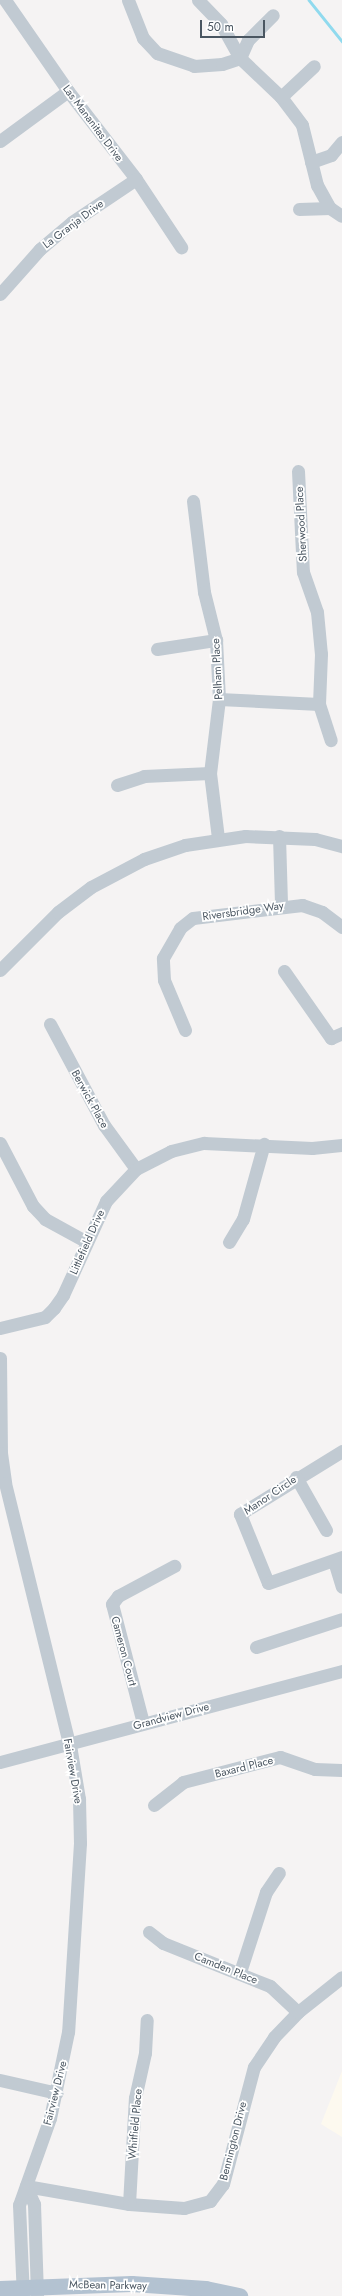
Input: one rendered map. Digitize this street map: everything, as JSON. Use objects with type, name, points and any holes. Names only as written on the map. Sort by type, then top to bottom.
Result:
[{"type":"main road","name":"McBean Parkway","points":[[0,2289],[30,2291],[132,2284],[206,2289],[240,2296]]},
{"type":"street","points":[[128,0],[143,38],[157,53],[194,66],[222,64],[240,58],[248,40],[273,15]]},
{"type":"street","points":[[198,0],[221,24],[240,58],[281,97],[302,125],[317,185],[330,208],[342,216]]},
{"type":"street","name":"Las Mananitas Drive","points":[[2,1],[68,91],[136,179],[181,247]]},
{"type":"street","points":[[281,97],[314,66]]},
{"type":"street","points":[[0,141],[68,91]]},
{"type":"street","points":[[311,162],[331,155],[342,142]]},
{"type":"street","name":"La Granja Drive","points":[[0,294],[40,249],[72,222],[136,179]]},
{"type":"street","points":[[300,209],[330,208]]},
{"type":"street","name":"Sherwood Place","points":[[298,471],[303,572],[317,612],[321,654],[318,704],[331,740]]},
{"type":"street","name":"Pelham Place","points":[[193,501],[204,592],[216,640],[220,699],[210,773],[218,838]]},
{"type":"street","points":[[157,649],[216,640]]},
{"type":"street","points":[[220,699],[318,704]]},
{"type":"street","points":[[117,785],[144,776],[210,773]]},
{"type":"street","points":[[279,836],[281,905]]},
{"type":"street","points":[[0,970],[58,912],[91,887],[144,859],[218,838],[279,836],[315,839],[342,846]]},
{"type":"street","name":"Riversbridge Way","points":[[185,1030],[164,980],[163,958],[180,928],[193,918],[281,905],[302,905],[322,912],[342,927]]},
{"type":"street","points":[[284,971],[331,1038],[342,1033]]},
{"type":"street","name":"Berwick Place","points":[[50,1024],[104,1125],[136,1169]]},
{"type":"street","points":[[0,1143],[33,1206],[45,1219],[85,1241]]},
{"type":"street","name":"Littlefield Drive","points":[[0,1328],[32,1322],[50,1312],[64,1295],[85,1241],[106,1201],[136,1169],[171,1151],[204,1143],[264,1144],[312,1148],[342,1145]]},
{"type":"street","points":[[229,1242],[243,1219],[264,1144]]},
{"type":"street","name":"Fairview Drive","points":[[0,1358],[1,1453],[4,1483],[69,1741],[80,1800],[80,1843],[72,1990],[57,2093],[19,2205],[30,2291]]},
{"type":"street","name":"Manor Circle","points":[[338,1559],[268,1583],[240,1514],[296,1477],[342,1450]]},
{"type":"street","points":[[296,1477],[326,1530]]},
{"type":"street","points":[[338,1559],[342,1587]]},
{"type":"street","name":"Cameron Court","points":[[143,1723],[112,1604],[118,1596],[174,1566]]},
{"type":"street","points":[[256,1647],[342,1619]]},
{"type":"street","name":"Grandview Drive","points":[[0,1762],[69,1741],[342,1671]]},
{"type":"street","name":"Baxard Place","points":[[154,1805],[183,1782],[280,1757],[316,1770],[342,1770]]},
{"type":"street","points":[[240,1972],[266,1892],[279,1873]]},
{"type":"street","name":"Camden Place","points":[[150,1932],[163,1943],[240,1972],[270,1986],[298,2012]]},
{"type":"street","name":"Bennington Drive","points":[[26,2186],[129,2204],[196,2207],[219,2193],[254,2067],[274,2037],[298,2012],[342,1977]]},
{"type":"street","name":"Whitfield Place","points":[[129,2204],[135,2098],[145,2053],[147,2020]]},
{"type":"street","points":[[0,2080],[57,2093]]},
{"type":"shaded area","points":[[342,2071],[342,2137],[321,2124]]},
{"type":"waterway","points":[[309,0],[342,41]]}]
